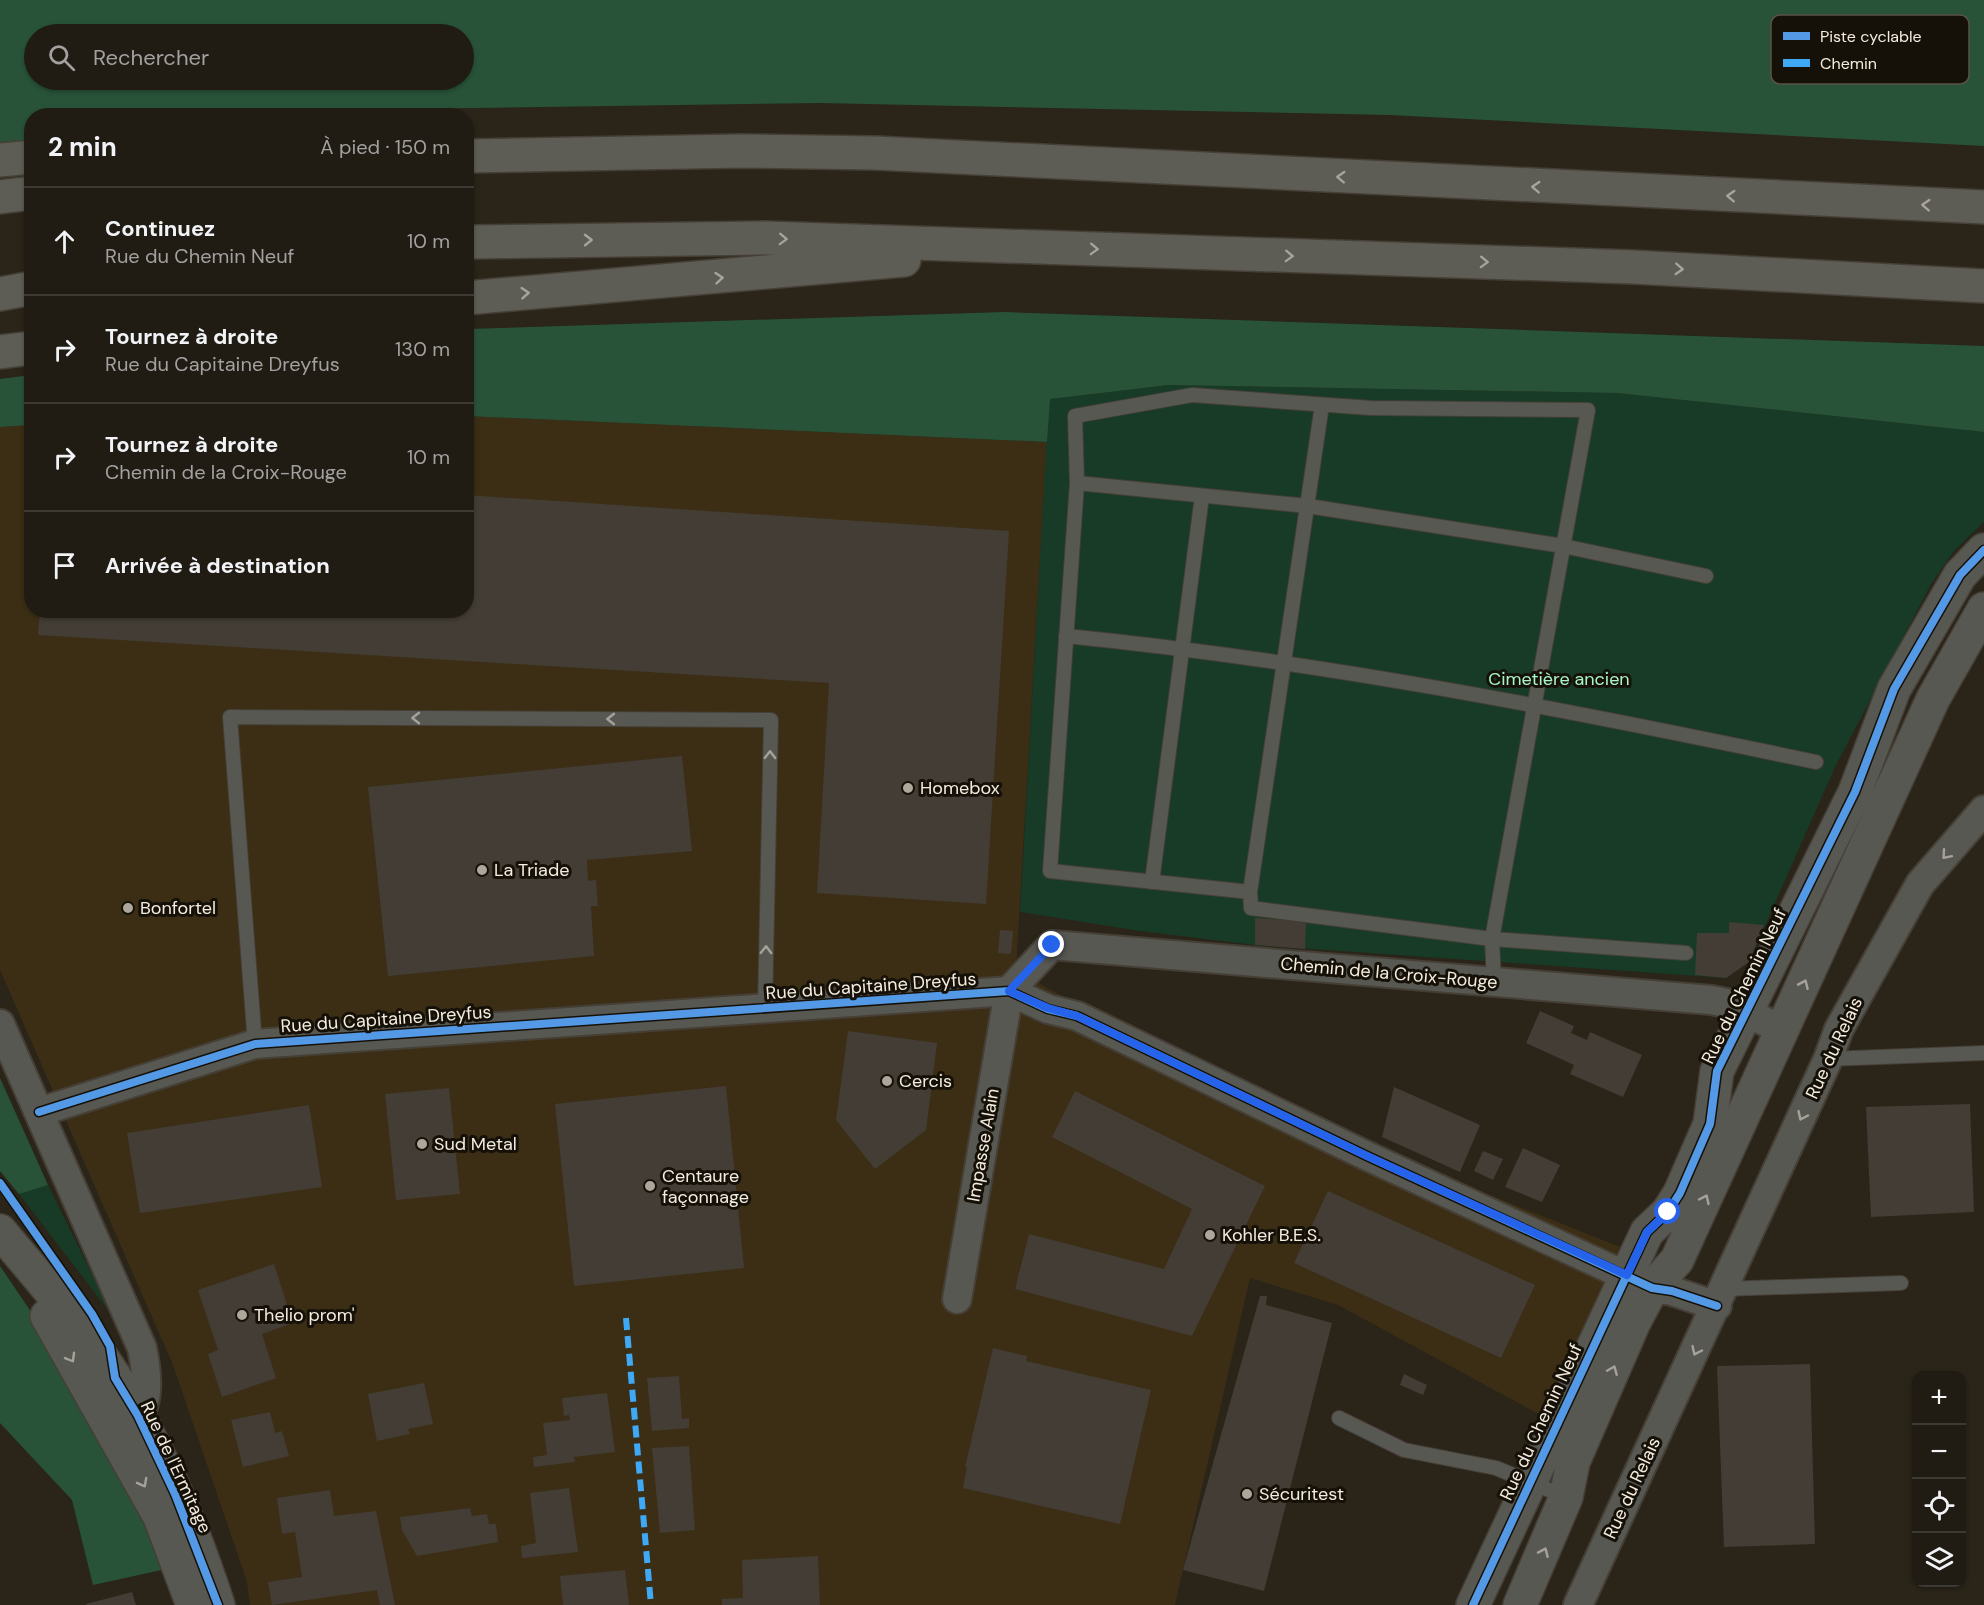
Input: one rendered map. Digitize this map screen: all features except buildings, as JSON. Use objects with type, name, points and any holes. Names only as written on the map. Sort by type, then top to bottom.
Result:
[{"type":"highway","points":[[474,156],[740,151],[875,153],[1984,207]]},
{"type":"highway","points":[[0,160],[24,158]]},
{"type":"highway","points":[[0,197],[24,194]]},
{"type":"highway","points":[[474,242],[766,238],[1633,267],[1984,286]]},
{"type":"highway","points":[[474,297],[707,279],[1036,248]]},
{"type":"highway","points":[[0,294],[24,290]]},
{"type":"highway","points":[[0,352],[24,349]]},
{"type":"street","name":"Rue du Chemin Neuf","points":[[1520,1605],[1566,1497],[1573,1462],[1634,1322],[1647,1232],[1668,1212],[1680,1193],[1710,1124],[1717,1071],[1855,792],[1894,689],[1959,575],[1984,550]]},
{"type":"street","name":"Rue du Chemin Neuf","points":[[1473,1605],[1529,1483],[1639,1281],[1677,1260],[1933,699],[1984,609]]},
{"type":"street","name":"Rue du Relais","points":[[1578,1605],[1720,1298],[1828,1059],[1839,1029],[1920,884],[1984,810]]},
{"type":"street","name":"Chemin de la Croix-Rouge","points":[[1009,991],[1052,945],[1711,1000],[1746,1012],[1783,1030]]},
{"type":"street","name":"Rue du Capitaine Dreyfus","points":[[39,1112],[255,1044],[1009,991],[1048,1008],[1077,1016],[1367,1156],[1639,1281]]},
{"type":"street","name":"Impasse Alain","points":[[957,1299],[1009,991]]},
{"type":"street","name":"Rue de l'Ermitage","points":[[0,1024],[142,1348],[146,1369],[142,1406],[126,1424]]},
{"type":"street","name":"Rue de l'Ermitage","points":[[0,1233],[115,1378],[126,1424],[193,1605]]},
{"type":"street","points":[[1639,1281],[1672,1291],[1720,1298]]},
{"type":"street","name":"Rue de l'Ermitage","points":[[126,1424],[194,1537],[218,1605]]},
{"type":"lane","points":[[1250,892],[1050,871],[1077,483],[1075,416],[1192,395],[1322,405],[1588,410],[1492,939],[1494,982]]},
{"type":"lane","points":[[1322,405],[1250,892],[1251,908],[1492,939],[1686,953]]},
{"type":"lane","points":[[1077,483],[1308,506],[1563,546],[1706,576]]},
{"type":"lane","points":[[1152,882],[1202,496]]},
{"type":"lane","points":[[1066,636],[1182,647],[1285,662],[1535,705],[1816,762]]},
{"type":"lane","points":[[255,1044],[230,717],[771,720],[765,1008]]},
{"type":"lane","points":[[1828,1059],[1984,1053]]},
{"type":"lane","points":[[1720,1298],[1901,1283]]},
{"type":"lane","points":[[1339,1418],[1404,1450],[1496,1468],[1566,1497]]},
{"type":"shaded area","points":[[474,416],[1047,442],[1016,970],[1097,1016],[1409,1163],[1643,1256],[1566,1429],[1338,1305],[1250,1278],[1175,1605],[250,1605],[247,1582],[173,1365],[0,970],[0,427],[24,425],[24,618],[474,618]]},
{"type":"green space","points":[[0,0],[1984,0],[1984,146],[1390,115],[820,103],[474,108],[24,108],[24,147],[0,150]]},
{"type":"green space","points":[[1004,312],[1984,346],[1984,432],[1617,393],[1169,385],[1050,399],[1047,442],[474,416],[474,329]]},
{"type":"green space","points":[[24,376],[24,425],[0,427],[0,379]]},
{"type":"green space","name":"Cimetière ancien","points":[[1169,385],[1617,393],[1984,432],[1984,522],[1954,551],[1931,584],[1835,767],[1749,962],[1726,978],[1255,945],[1140,931],[1020,912],[1049,399]]},
{"type":"green space","points":[[0,1078],[48,1185],[19,1194],[0,1171]]},
{"type":"green space","points":[[48,1185],[112,1315],[19,1194]]},
{"type":"green space","points":[[0,1266],[95,1406],[166,1569],[93,1585],[72,1500],[0,1423]]},
{"type":"marked path","points":[[626,1318],[651,1605]]},
{"type":"cycle path","points":[[1473,1605],[1647,1232],[1668,1212],[1680,1193],[1710,1124],[1717,1071],[1855,792],[1894,689],[1960,575],[1984,550]]},
{"type":"cycle path","points":[[39,1112],[255,1044],[1009,991],[1048,1009],[1077,1016],[1367,1156],[1652,1288],[1672,1291],[1717,1306]]},
{"type":"cycle path","points":[[0,1183],[92,1314],[110,1346],[115,1378],[138,1416],[175,1494],[218,1605]]},
{"type":"place","name":"Homebox","points":[[908,788]]},
{"type":"place","name":"La Triade","points":[[482,870]]},
{"type":"place","name":"Bonfortel","points":[[128,908]]},
{"type":"place","name":"Cercis","points":[[887,1081]]},
{"type":"place","name":"Sud Metal","points":[[422,1144]]},
{"type":"place","name":"Centaure façonnage","points":[[650,1186]]},
{"type":"place","name":"Kohler B.E.S.","points":[[1210,1235]]},
{"type":"place","name":"Thelio prom'","points":[[242,1315]]},
{"type":"place","name":"Sécuritest","points":[[1247,1494]]},
{"type":"route","points":[[1052,945],[1009,991],[1048,1008],[1077,1016],[1367,1156],[1627,1275],[1647,1232],[1668,1212]]}]
